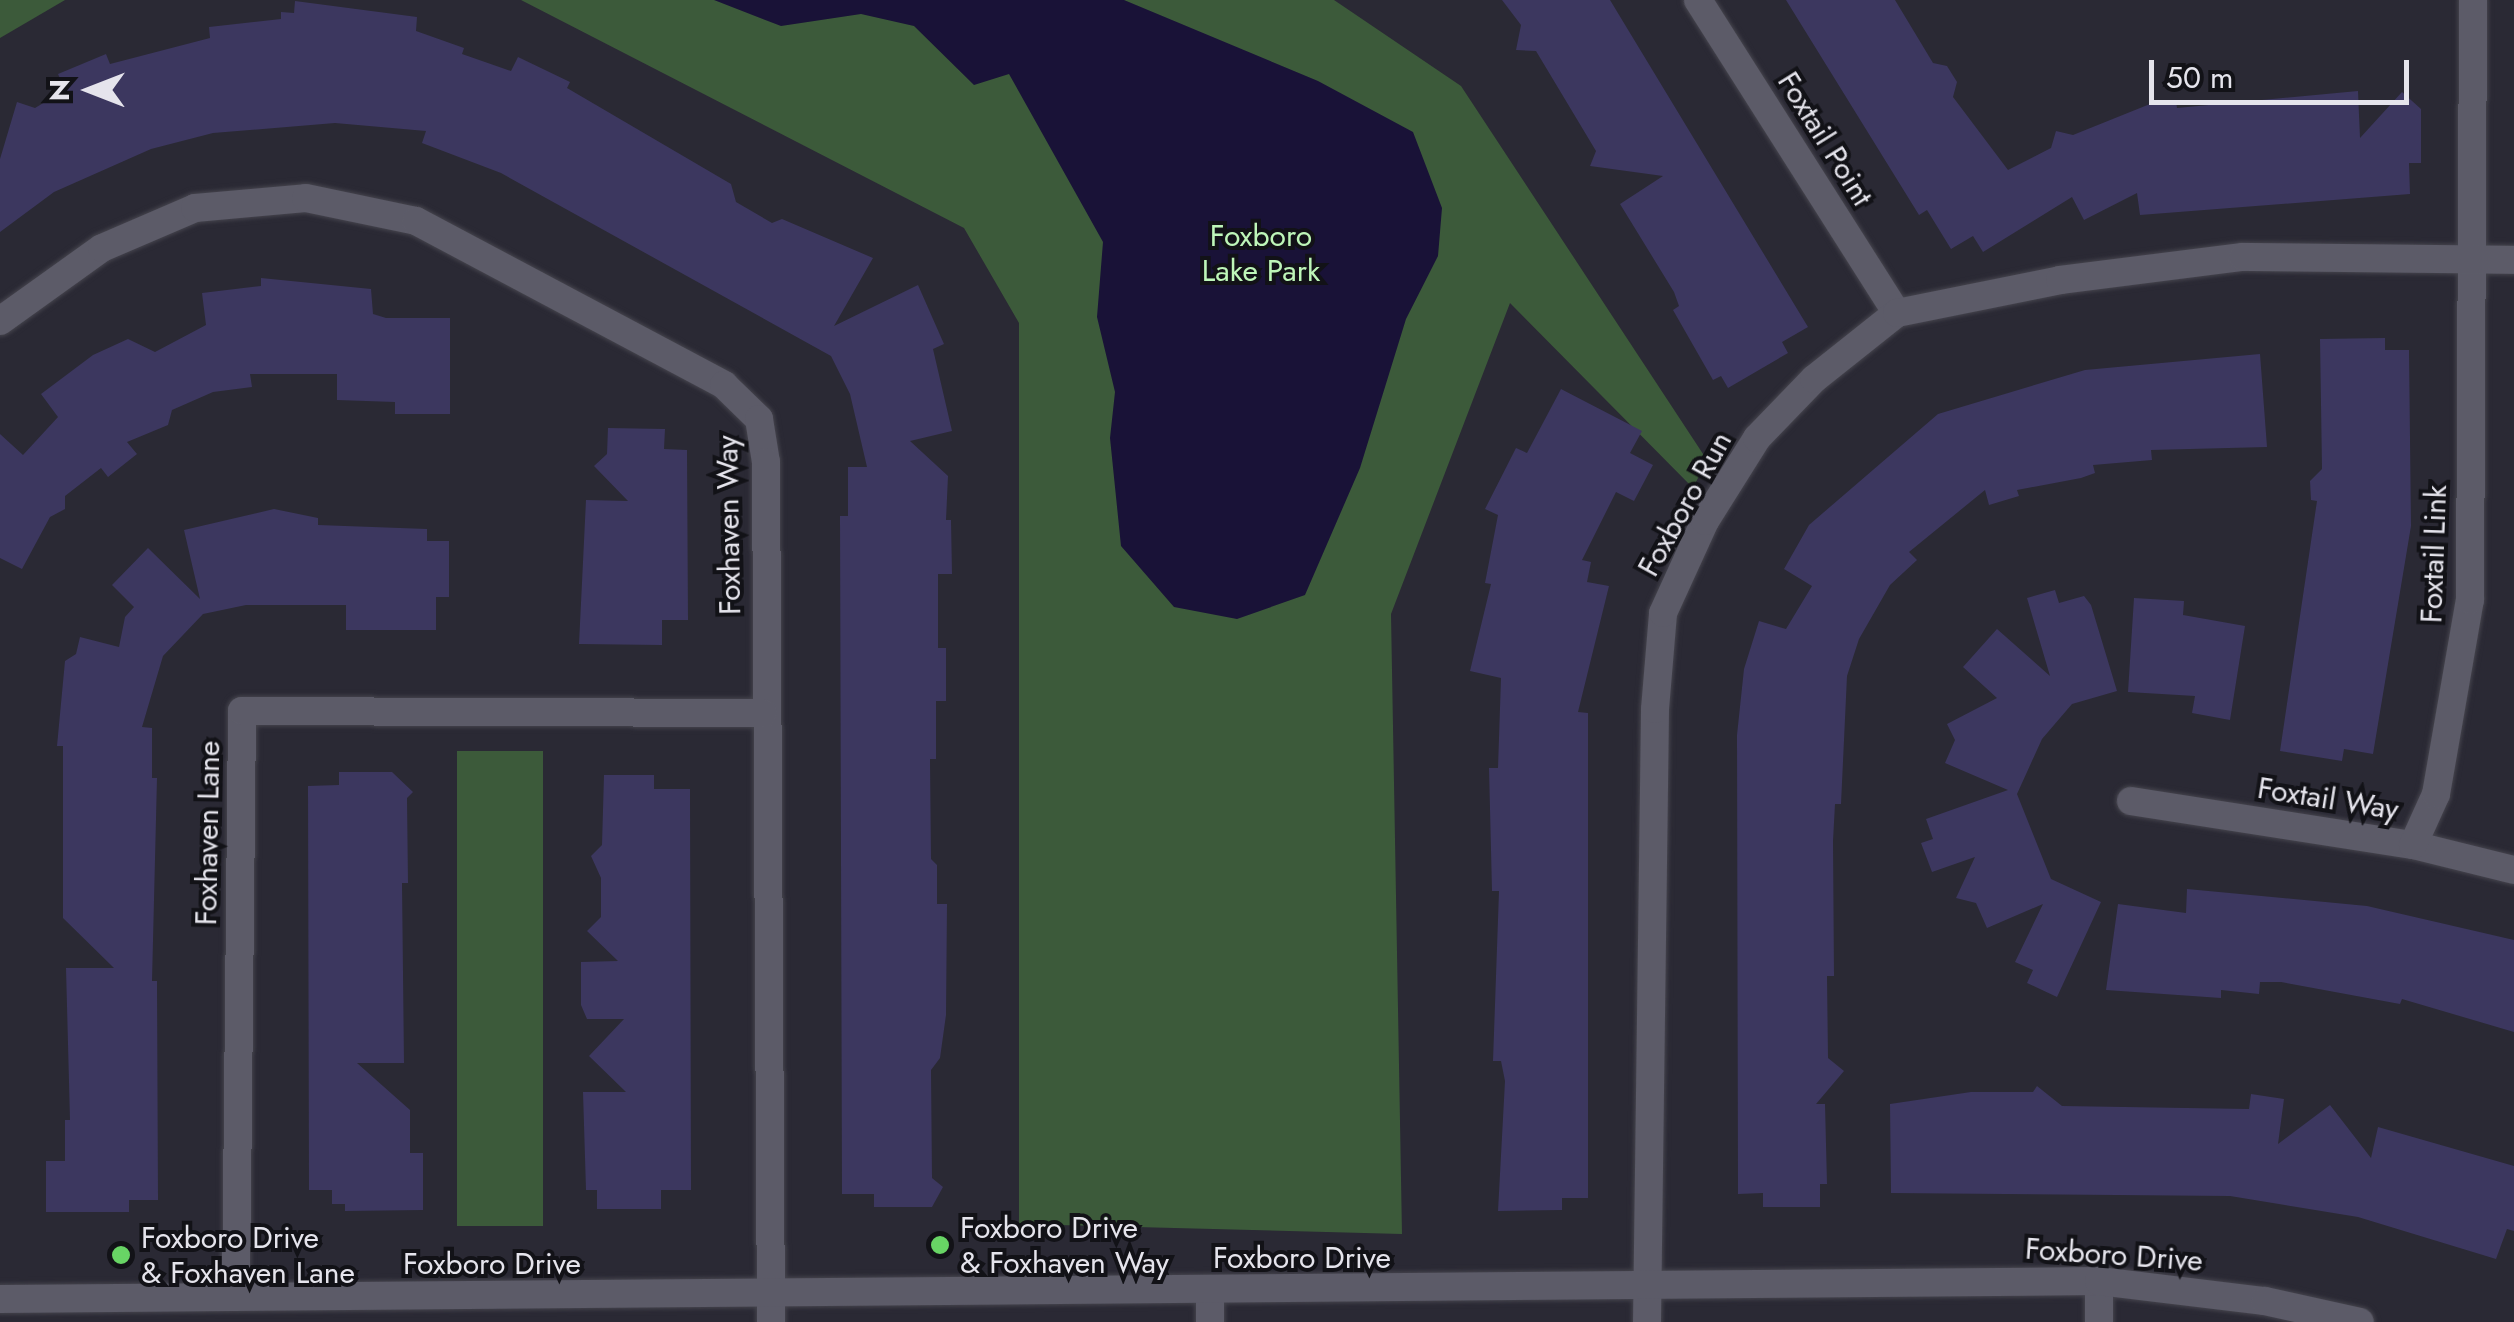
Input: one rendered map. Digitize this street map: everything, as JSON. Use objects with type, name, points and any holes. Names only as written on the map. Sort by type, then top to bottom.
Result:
[{"type":"street","name":"Foxtail Point","points":[[1698,0],[1897,314]]},
{"type":"street","name":"Foxtail Link","points":[[2413,845],[2436,794],[2470,600],[2473,0]]},
{"type":"street","name":"Foxhaven Way","points":[[0,321],[102,248],[195,208],[306,198],[416,221],[724,385],[759,419],[766,462],[763,713],[771,1310]]},
{"type":"street","name":"Foxboro Run","points":[[1647,1322],[1654,709],[1663,613],[1705,521],[1756,438],[1814,380],[1897,314],[2060,280],[2243,257],[2514,260]]},
{"type":"street","name":"Foxhaven Lane","points":[[236,1297],[242,710],[763,713]]},
{"type":"street","name":"Foxtail Way","points":[[2131,801],[2413,845],[2514,870]]},
{"type":"street","name":"Foxboro Drive","points":[[0,1298],[236,1297],[771,1310],[1210,1291],[2099,1281],[2265,1301],[2360,1322]]},
{"type":"street","points":[[2099,1281],[2099,1322]]},
{"type":"street","points":[[1210,1291],[1210,1322]]},
{"type":"green space","points":[[0,0],[65,0],[0,38]]},
{"type":"green space","name":"Foxboro Lake Park","points":[[521,0],[1334,0],[1461,86],[1707,460],[1693,488],[1510,303],[1391,614],[1402,1234],[1019,1224],[1019,323],[964,228]]},
{"type":"green space","points":[[457,751],[543,751],[543,1226],[457,1226]]},
{"type":"shaded area","points":[[714,0],[1124,0],[1318,81],[1413,132],[1442,208],[1438,256],[1406,319],[1360,468],[1305,595],[1237,619],[1174,607],[1121,546],[1110,438],[1115,392],[1097,317],[1103,242],[1009,74],[974,85],[914,26],[861,14],[781,26]]},
{"type":"building","points":[[1502,0],[1610,0],[1808,327],[1782,342],[1788,353],[1728,388],[1721,376],[1713,380],[1673,310],[1679,306],[1674,292],[1620,204],[1663,176],[1590,166],[1596,151],[1536,51],[1516,50],[1521,25]]},
{"type":"building","points":[[1786,0],[1895,0],[1933,63],[1947,66],[1957,82],[1953,97],[2008,170],[2051,148],[2056,131],[2073,135],[2150,104],[2176,101],[2177,108],[2358,91],[2360,138],[2402,92],[2421,109],[2421,163],[2409,163],[2410,194],[2140,215],[2137,193],[2084,220],[2072,197],[1983,252],[1973,236],[1951,249],[1927,210],[1919,215]]},
{"type":"building","points":[[295,1],[417,17],[416,31],[464,48],[462,54],[511,71],[518,57],[570,82],[567,88],[731,184],[736,202],[772,223],[782,219],[873,258],[834,326],[918,285],[944,344],[933,349],[952,431],[910,441],[948,476],[946,520],[951,520],[952,574],[938,574],[938,648],[946,648],[946,701],[936,701],[936,759],[930,759],[931,859],[937,865],[937,904],[947,904],[946,1015],[940,1058],[931,1070],[932,1178],[943,1187],[932,1207],[874,1207],[874,1194],[842,1194],[840,516],[848,516],[848,467],[867,467],[850,394],[831,356],[501,173],[422,143],[426,131],[335,123],[213,133],[151,149],[54,192],[0,232],[0,159],[17,102],[35,108],[65,90],[58,74],[106,54],[110,64],[210,38],[209,27],[281,19],[281,12],[294,13]]},
{"type":"building","points":[[261,278],[371,289],[373,314],[386,318],[450,318],[450,414],[395,414],[395,402],[337,400],[337,374],[250,374],[252,387],[213,392],[172,410],[168,425],[127,442],[137,454],[108,477],[101,468],[65,496],[65,509],[50,517],[22,569],[0,558],[0,434],[23,455],[58,417],[41,394],[93,355],[128,339],[155,352],[206,325],[202,293],[261,286]]},
{"type":"building","points":[[2385,338],[2385,350],[2409,350],[2411,526],[2373,754],[2344,749],[2342,761],[2280,751],[2317,501],[2311,500],[2310,481],[2322,469],[2320,339]]},
{"type":"building","points":[[2260,354],[2267,447],[2151,450],[2152,460],[2093,465],[2095,473],[2017,490],[2019,496],[1989,505],[1985,490],[1909,552],[1917,560],[1890,585],[1859,639],[1847,676],[1841,804],[1835,804],[1833,841],[1834,976],[1827,976],[1828,1058],[1844,1071],[1816,1104],[1825,1104],[1827,1184],[1820,1184],[1820,1207],[1763,1207],[1763,1193],[1738,1194],[1737,735],[1744,669],[1759,621],[1786,629],[1812,586],[1784,569],[1809,525],[1938,414],[2085,370]]},
{"type":"building","points":[[1561,389],[1642,431],[1630,453],[1653,465],[1634,501],[1616,492],[1582,560],[1591,562],[1587,582],[1609,586],[1578,712],[1588,713],[1588,1198],[1562,1198],[1562,1210],[1498,1211],[1505,1081],[1501,1061],[1493,1061],[1499,891],[1492,891],[1489,768],[1498,768],[1501,678],[1470,671],[1491,584],[1485,583],[1498,515],[1485,509],[1516,448],[1527,453]]},
{"type":"building","points":[[608,428],[665,429],[664,449],[687,450],[688,620],[662,620],[662,645],[579,644],[586,500],[628,501],[594,466],[607,454]]},
{"type":"building","points":[[274,509],[318,518],[318,525],[427,529],[427,541],[449,541],[449,597],[436,597],[436,630],[346,630],[346,605],[246,605],[203,614],[163,656],[142,727],[152,728],[152,778],[157,778],[152,981],[157,981],[158,1200],[129,1200],[129,1212],[46,1212],[46,1161],[65,1161],[65,1120],[70,1120],[66,968],[114,968],[63,918],[63,746],[57,746],[65,661],[76,654],[80,637],[119,647],[125,617],[134,607],[112,585],[148,548],[200,599],[184,530]]},
{"type":"building","points":[[2055,590],[2059,603],[2084,596],[2091,605],[2117,691],[2072,704],[2042,739],[2017,794],[2051,879],[2101,902],[2057,997],[2027,983],[2033,970],[2015,962],[2043,904],[1987,928],[1976,903],[1956,898],[1975,857],[1932,872],[1921,843],[1933,839],[1926,819],[2008,790],[1945,763],[1955,740],[1947,724],[1997,698],[1963,667],[1997,629],[2050,676],[2027,598]]},
{"type":"building","points":[[2134,598],[2184,601],[2183,615],[2245,626],[2230,720],[2192,713],[2195,696],[2128,692]]},
{"type":"building","points":[[339,772],[392,772],[413,792],[407,798],[408,883],[402,883],[404,1063],[357,1063],[410,1110],[410,1153],[423,1153],[423,1210],[345,1211],[345,1204],[332,1204],[332,1190],[309,1190],[308,786],[339,785]]},
{"type":"building","points":[[604,775],[654,775],[654,789],[690,789],[691,1190],[661,1190],[661,1209],[597,1209],[597,1190],[586,1190],[583,1092],[626,1092],[589,1056],[624,1019],[587,1019],[581,1005],[581,962],[618,961],[587,931],[601,917],[601,878],[591,856],[602,845]]},
{"type":"building","points":[[2187,889],[2367,906],[2514,940],[2514,1032],[2402,999],[2400,1004],[2281,982],[2260,982],[2259,994],[2221,990],[2221,998],[2106,990],[2118,904],[2186,913]]},
{"type":"building","points":[[2037,1086],[2062,1106],[2249,1109],[2251,1094],[2284,1099],[2278,1144],[2330,1105],[2371,1158],[2378,1127],[2514,1166],[2514,1231],[2507,1229],[2496,1259],[2358,1217],[2230,1196],[1891,1193],[1890,1104],[1971,1092],[2033,1092]]},
{"type":"place","name":"Foxboro Drive & Foxhaven Way","points":[[940,1245]]},
{"type":"place","name":"Foxboro Drive & Foxhaven Lane","points":[[121,1255]]}]
